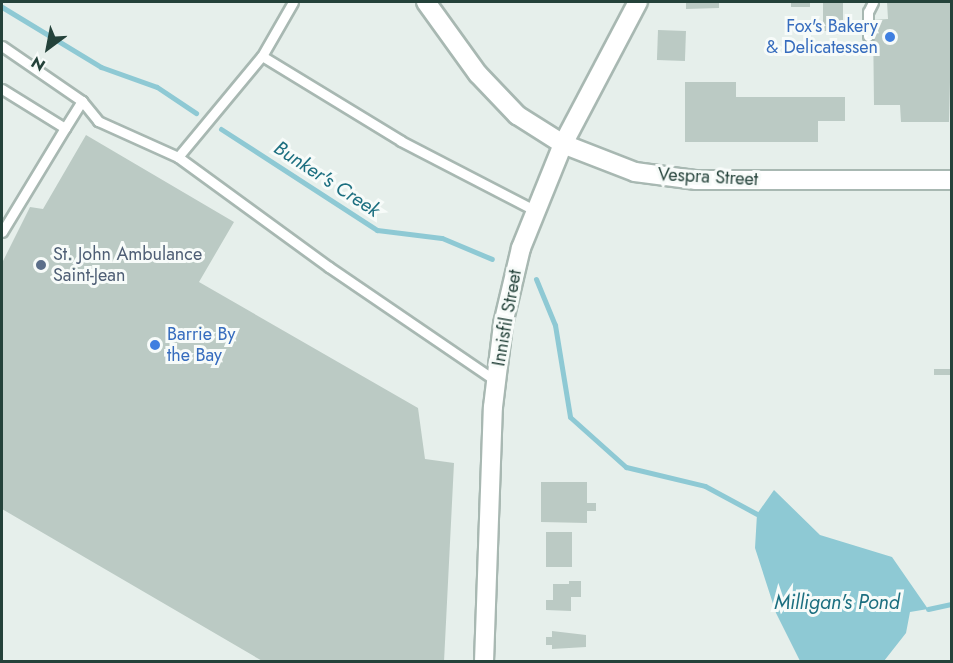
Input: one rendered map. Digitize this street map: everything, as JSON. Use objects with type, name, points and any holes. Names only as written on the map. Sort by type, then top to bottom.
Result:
[{"type":"street","name":"Vespra Street","points":[[426,2],[478,74],[517,115],[563,144],[635,172],[696,180],[951,180]]},
{"type":"street","name":"Innisfil Street","points":[[484,662],[496,381],[503,324],[521,248],[563,144],[638,2]]},
{"type":"lane","points":[[178,157],[262,56],[293,2]]},
{"type":"lane","points":[[868,36],[868,12],[873,2]]},
{"type":"lane","points":[[2,46],[82,101],[98,121],[178,157],[329,267],[496,381]]},
{"type":"lane","points":[[262,56],[401,141],[536,211]]},
{"type":"lane","points":[[2,89],[65,128]]},
{"type":"lane","points":[[2,232],[82,101]]},
{"type":"water","name":"Milligan's Pond","points":[[774,490],[820,535],[892,557],[928,609],[910,612],[906,633],[884,661],[800,661],[776,613],[755,548],[757,514]]},
{"type":"building","points":[[686,2],[719,2],[719,8],[686,9]]},
{"type":"building","points":[[791,2],[810,2],[810,7],[791,7]]},
{"type":"building","points":[[823,2],[843,2],[843,31],[823,31]]},
{"type":"building","points":[[887,2],[952,2],[949,122],[901,122],[900,105],[874,105],[873,20],[888,19]]},
{"type":"building","points":[[658,30],[686,31],[685,61],[657,60]]},
{"type":"building","points":[[685,82],[736,82],[736,97],[845,97],[845,121],[818,121],[818,142],[685,142]]},
{"type":"building","name":"Barrie By the Bay","points":[[86,135],[234,222],[199,282],[418,408],[425,459],[454,463],[444,662],[264,662],[2,509],[2,263],[30,207],[43,209]]},
{"type":"building","points":[[934,369],[952,369],[952,375],[934,375]]},
{"type":"building","points":[[541,482],[587,482],[587,503],[596,503],[596,511],[587,511],[587,523],[541,522]]},
{"type":"building","points":[[546,532],[572,532],[572,567],[546,567]]},
{"type":"building","points":[[569,581],[581,581],[581,597],[571,597],[571,611],[546,610],[546,600],[553,600],[553,584],[569,584]]},
{"type":"building","points":[[552,631],[586,635],[586,647],[552,649],[552,645],[546,645],[546,637],[552,637]]},
{"type":"waterway","name":"Bunker's Creek","points":[[2,7],[101,67],[157,87],[196,113]]},
{"type":"waterway","name":"Bunker's Creek","points":[[221,129],[377,230],[442,238],[492,259]]},
{"type":"waterway","name":"Bunker's Creek","points":[[536,279],[555,325],[570,417],[626,467],[705,486],[757,514]]},
{"type":"waterway","points":[[928,609],[952,604]]},
{"type":"place","name":"Fox's Bakery & Delicatessen","points":[[890,37]]},
{"type":"place","name":"St. John Ambulance Saint-Jean","points":[[41,265]]},
{"type":"place","name":"Barrie By the Bay","points":[[155,345]]}]
